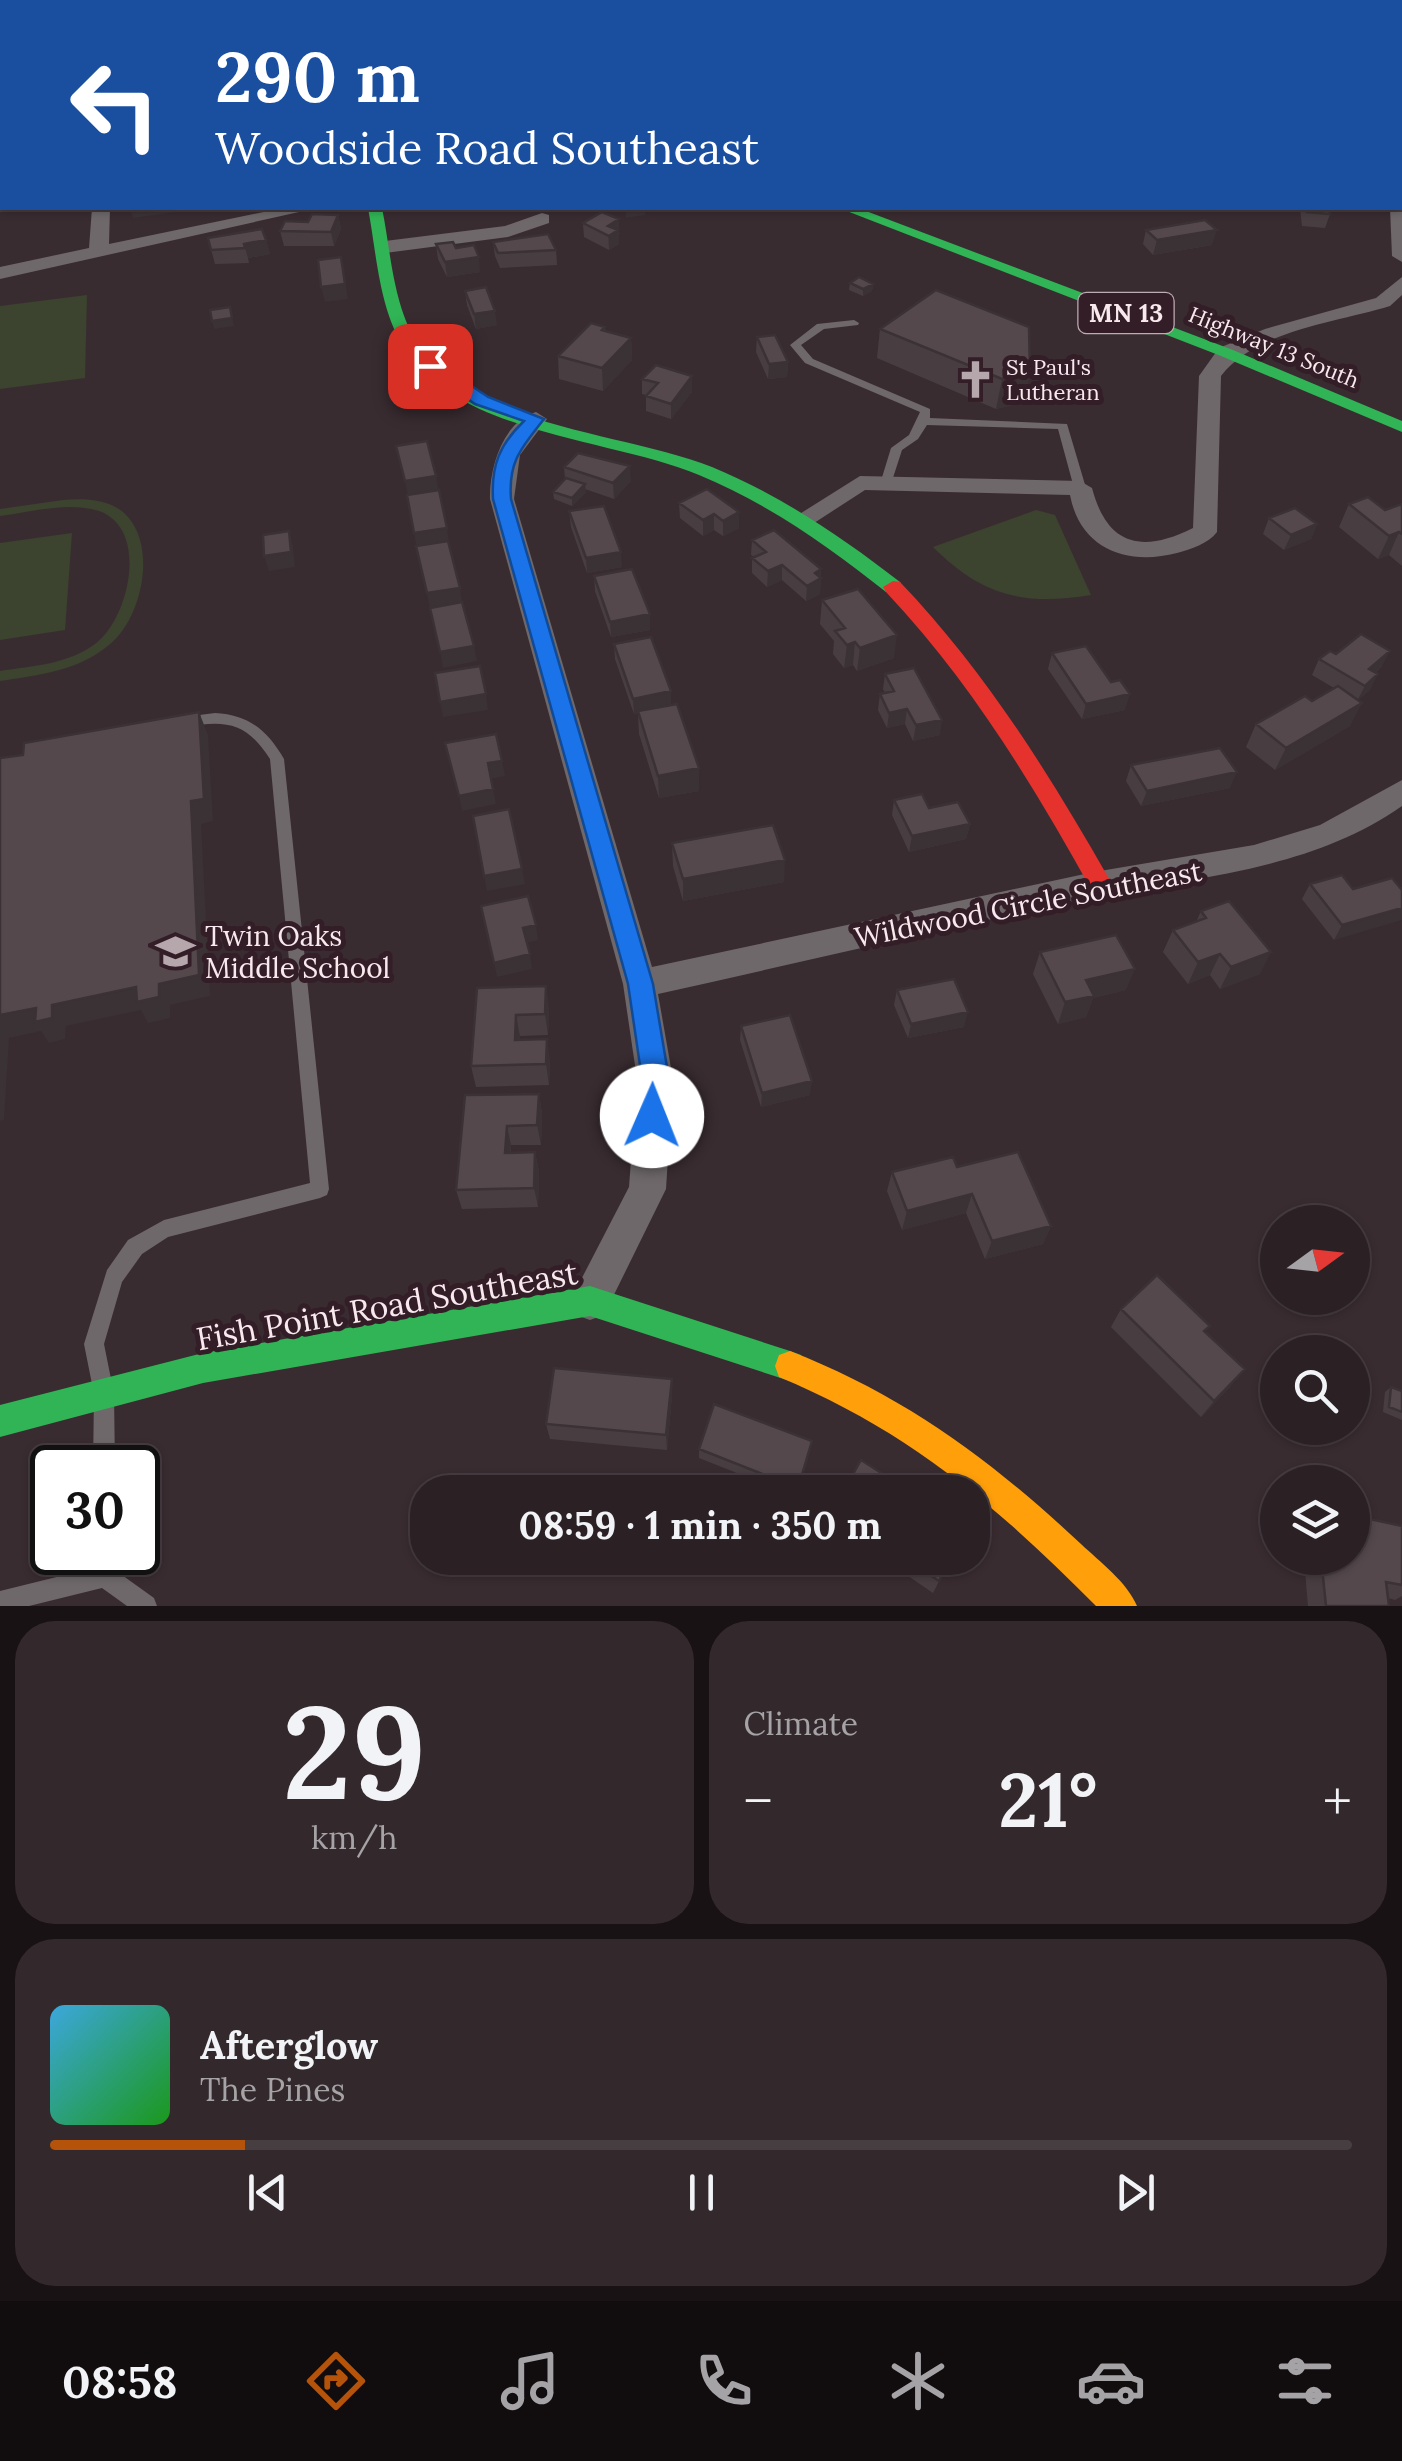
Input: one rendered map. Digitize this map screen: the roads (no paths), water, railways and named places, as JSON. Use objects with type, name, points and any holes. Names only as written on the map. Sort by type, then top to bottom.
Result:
[{"type":"street","points":[[99,252],[101,210]]},
{"type":"street","points":[[0,273],[298,210]]},
{"type":"street","points":[[375,210],[415,352],[445,379],[482,400],[680,462],[802,520],[893,587],[970,666],[1020,740],[1100,884]]},
{"type":"street","name":"Highway 13 South","points":[[851,210],[1227,353],[1402,427]]},
{"type":"street","points":[[1399,210],[1402,256]]},
{"type":"street","points":[[385,247],[508,231],[542,220]]},
{"type":"street","points":[[802,520],[860,483],[1080,488],[1088,519],[1113,542],[1147,552],[1178,548],[1205,532],[1210,376],[1227,353],[1273,334],[1383,302],[1402,283]]},
{"type":"street","points":[[536,419],[514,440],[500,471],[502,499],[640,984],[656,1079],[646,1189],[590,1301]]},
{"type":"street","name":"Wildwood Circle Southeast","points":[[640,984],[1100,884],[1282,854],[1326,838],[1402,791]]},
{"type":"street","name":"Fish Point Road Southeast","points":[[0,1421],[204,1368],[590,1301],[825,1378],[936,1444],[1044,1530],[1120,1606]]},
{"type":"lane","points":[[854,323],[821,326],[795,345],[808,361],[926,411],[914,437],[897,448],[886,484]]},
{"type":"lane","points":[[923,420],[1063,426],[1080,488]]},
{"type":"lane","points":[[104,1445],[104,1394],[94,1344],[100,1311],[114,1276],[135,1247],[164,1229],[320,1189],[277,759],[251,725],[206,718],[169,724]]},
{"type":"lane","points":[[0,1602],[74,1575]]},
{"type":"lane","points":[[115,1575],[146,1606]]},
{"type":"place","name":"St Paul's Lutheran","points":[[976,380]]},
{"type":"place","name":"Twin Oaks Middle School","points":[[175,952]]}]
